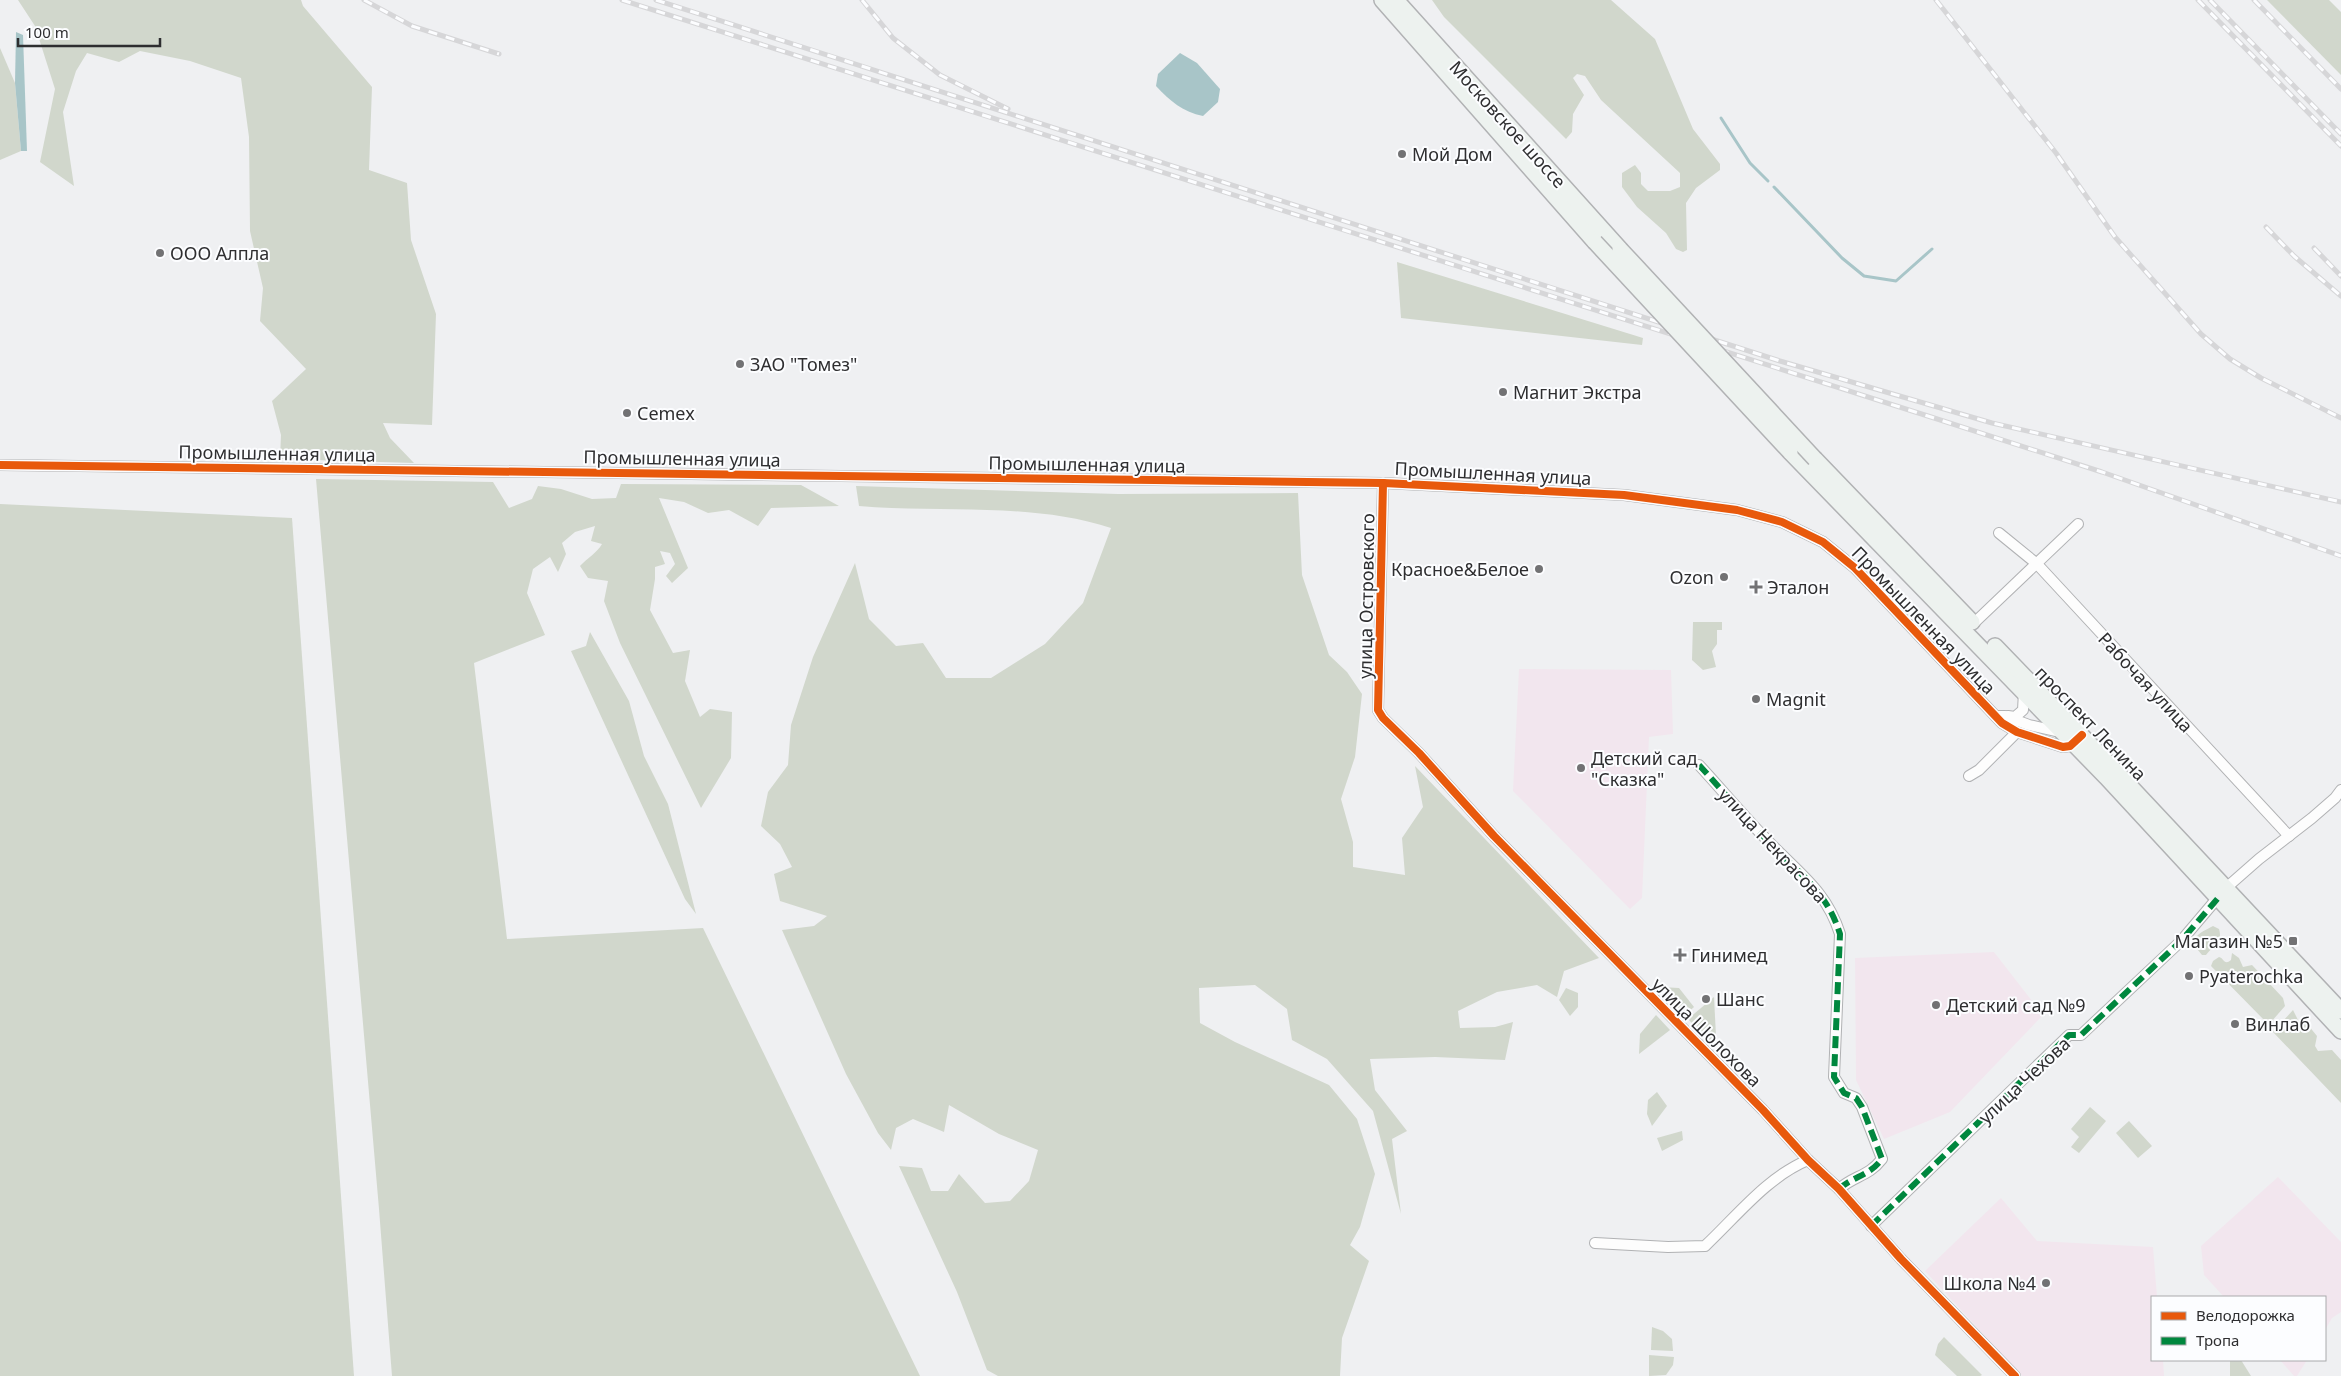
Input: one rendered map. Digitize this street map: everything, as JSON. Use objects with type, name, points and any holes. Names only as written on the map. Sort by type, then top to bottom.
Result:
[{"type":"main road","name":"Московское шоссе","points":[[1382,0],[1595,242],[1790,452]]},
{"type":"main road","name":"Московское шоссе","points":[[1396,0],[1620,249],[1815,459]]},
{"type":"main road","name":"проспект Ленина","points":[[1790,452],[2024,692],[2073,737]]},
{"type":"main road","name":"проспект Ленина","points":[[1815,459],[1973,624],[2073,737],[2341,1012]]},
{"type":"main road","name":"проспект Ленина","points":[[2223,892],[2341,1031]]},
{"type":"street","name":"Промышленная улица","points":[[0,465],[1384,483],[1624,495],[1736,510],[1782,522],[1824,542],[1855,568],[2001,716],[2073,737],[2070,746],[2063,746],[2017,732],[2002,723],[2001,716]]},
{"type":"street","name":"улица Островского","points":[[1378,710],[1384,483]]},
{"type":"street","points":[[1973,624],[2078,524]]},
{"type":"street","name":"Рабочая улица","points":[[1999,533],[2037,564],[2288,836]]},
{"type":"street","points":[[2001,716],[2016,717],[2020,714],[2025,706],[2024,692]]},
{"type":"street","name":"улица Шолохова","points":[[1378,710],[1383,718],[1419,753],[1494,836],[1763,1110],[1808,1160],[1839,1189],[1901,1259],[2015,1376]]},
{"type":"street","points":[[1969,776],[1979,770],[2017,732]]},
{"type":"street","name":"улица Некрасова","points":[[1699,765],[1772,845],[1807,879],[1824,898],[1835,916],[1840,934],[1834,1077],[1844,1093],[1856,1098],[1862,1107],[1882,1159],[1872,1171],[1848,1182],[1839,1189]]},
{"type":"street","name":"улица Чехова","points":[[1871,1226],[2069,1035],[2081,1035],[2157,964],[2181,941],[2223,892],[2335,798],[2341,790]]},
{"type":"street","points":[[1595,1243],[1668,1247],[1705,1246],[1748,1204],[1790,1168],[1808,1160]]},
{"type":"shaded area","points":[[18,0],[301,0],[303,6],[372,87],[369,170],[407,183],[411,240],[436,314],[432,425],[383,423],[390,438],[414,463],[280,459],[281,435],[272,401],[306,369],[260,321],[263,288],[250,231],[249,137],[241,78],[190,61],[140,51],[119,62],[87,53],[76,71],[63,112],[74,186],[40,162],[55,89],[35,26]]},
{"type":"shaded area","points":[[1432,0],[1611,0],[1655,39],[1693,129],[1720,164],[1720,170],[1696,188],[1686,203],[1687,250],[1683,252],[1676,249],[1666,233],[1637,207],[1622,187],[1622,173],[1635,165],[1641,173],[1641,184],[1648,191],[1670,191],[1680,187],[1680,173],[1601,100],[1585,76],[1577,74],[1573,78],[1584,95],[1573,114],[1572,132],[1566,139],[1444,17]]},
{"type":"shaded area","points":[[2267,0],[2329,0],[2341,12],[2341,75]]},
{"type":"shaded area","points":[[0,48],[15,83],[21,151],[0,160]]},
{"type":"shaded area","points":[[1397,262],[1643,338],[1642,345],[1401,318]]},
{"type":"shaded area","points":[[316,479],[493,482],[509,508],[532,499],[538,486],[561,489],[592,499],[616,498],[621,484],[801,485],[839,506],[771,508],[758,526],[729,510],[708,513],[684,502],[659,498],[688,568],[672,583],[666,576],[675,564],[670,553],[660,551],[665,564],[655,567],[650,610],[673,653],[690,650],[685,681],[700,717],[710,709],[732,712],[731,758],[701,808],[620,643],[604,601],[608,581],[588,578],[580,566],[602,544],[591,541],[595,526],[575,532],[562,543],[566,554],[558,572],[550,557],[533,569],[527,593],[545,635],[474,663],[507,939],[703,928],[920,1376],[392,1376]]},
{"type":"shaded area","points":[[856,486],[1118,494],[1298,493],[1302,575],[1329,655],[1347,672],[1362,694],[1355,757],[1341,799],[1353,842],[1353,867],[1405,875],[1402,838],[1423,807],[1415,766],[1599,958],[1564,971],[1557,997],[1537,985],[1497,992],[1458,1011],[1460,1028],[1495,1027],[1513,1022],[1505,1060],[1435,1057],[1370,1059],[1375,1090],[1407,1131],[1392,1139],[1401,1214],[1373,1111],[1327,1059],[1292,1040],[1287,1009],[1255,985],[1199,988],[1200,1023],[1235,1042],[1329,1085],[1357,1119],[1375,1174],[1360,1227],[1350,1245],[1369,1261],[1342,1338],[1340,1376],[998,1376],[987,1370],[957,1292],[899,1166],[922,1168],[931,1191],[948,1191],[959,1174],[985,1203],[1010,1201],[1029,1181],[1038,1150],[999,1134],[949,1105],[944,1132],[913,1119],[896,1128],[891,1150],[878,1133],[846,1074],[782,930],[814,926],[827,916],[780,901],[774,874],[792,867],[780,844],[761,826],[768,792],[788,765],[791,725],[813,657],[855,563],[869,619],[896,646],[923,643],[946,678],[991,678],[1045,644],[1083,603],[1111,528],[1081,520],[1018,511],[859,506]]},
{"type":"shaded area","points":[[0,504],[292,518],[354,1376],[0,1376]]},
{"type":"shaded area","points":[[1693,622],[1722,622],[1722,630],[1717,630],[1717,644],[1712,651],[1716,667],[1703,670],[1692,660]]},
{"type":"shaded area","points":[[590,632],[629,701],[644,756],[668,804],[696,914],[685,899],[571,651],[586,646]]},
{"type":"shaded area","name":"Детский сад \"Сказка\"","points":[[1519,669],[1671,670],[1673,734],[1649,737],[1642,898],[1630,909],[1513,791]]},
{"type":"shaded area","points":[[2213,926],[2219,929],[2219,940],[2206,955],[2202,955],[2193,944],[2194,940]]},
{"type":"shaded area","points":[[1994,952],[2043,1015],[1950,1112],[1884,1139],[1856,1080],[1855,958]]},
{"type":"shaded area","points":[[2232,953],[2239,958],[2243,967],[2252,965],[2283,998],[2285,1006],[2271,1022],[2267,1023],[2211,966],[2213,961],[2219,957],[2225,962],[2229,962]]},
{"type":"shaded area","points":[[1661,987],[1679,988],[1694,1007],[1685,1015],[1658,991]]},
{"type":"shaded area","points":[[1566,988],[1578,993],[1578,1007],[1570,1016],[1559,1000]]},
{"type":"shaded area","points":[[1714,997],[1716,1036],[1711,1043],[1688,1019]]},
{"type":"shaded area","points":[[2293,1010],[2298,1020],[2308,1025],[2317,1036],[2315,1046],[2318,1051],[2332,1050],[2341,1060],[2341,1103],[2273,1032]]},
{"type":"shaded area","points":[[1656,1015],[1670,1030],[1639,1054],[1640,1034]]},
{"type":"shaded area","points":[[1657,1092],[1667,1106],[1652,1126],[1647,1114],[1648,1100]]},
{"type":"shaded area","points":[[2090,1107],[2106,1121],[2079,1153],[2071,1147],[2079,1137],[2071,1129]]},
{"type":"shaded area","points":[[2129,1121],[2152,1146],[2138,1158],[2116,1133]]},
{"type":"shaded area","points":[[1682,1131],[1683,1140],[1662,1151],[1657,1138]]},
{"type":"shaded area","points":[[2278,1177],[2341,1242],[2341,1312],[2332,1318],[2326,1328],[2326,1296],[2223,1296],[2204,1275],[2201,1246]]},
{"type":"shaded area","name":"Школа №4","points":[[2001,1198],[2037,1241],[2153,1247],[2157,1296],[2151,1296],[2151,1361],[2163,1361],[2164,1376],[2022,1376],[1925,1271]]},
{"type":"shaded area","points":[[1652,1327],[1663,1331],[1672,1339],[1673,1351],[1651,1350]]},
{"type":"shaded area","points":[[1944,1337],[1982,1375],[1957,1376],[1935,1355],[1938,1344]]},
{"type":"shaded area","points":[[1649,1355],[1674,1357],[1673,1365],[1666,1375],[1649,1376]]},
{"type":"shaded area","points":[[2230,1361],[2242,1361],[2251,1376],[2230,1376]]},
{"type":"shaded area","points":[[2281,1361],[2306,1361],[2297,1376],[2294,1376]]},
{"type":"water","points":[[16,32],[23,35],[27,151],[21,151],[15,83]]},
{"type":"water","points":[[1180,53],[1197,63],[1220,89],[1218,102],[1203,116],[1189,112],[1177,105],[1156,86],[1158,74]]},
{"type":"waterway","points":[[1721,118],[1750,163],[1768,181]]},
{"type":"waterway","points":[[1774,187],[1842,258],[1864,276],[1896,281],[1932,249]]},
{"type":"railway","points":[[364,0],[412,26],[499,54]]},
{"type":"railway","points":[[622,0],[2102,472],[2341,556]]},
{"type":"railway","points":[[656,0],[1780,361],[1992,423],[2341,502]]},
{"type":"railway","points":[[862,0],[893,38],[940,75],[1008,109]]},
{"type":"railway","points":[[1936,0],[2056,153],[2115,237],[2201,334],[2230,359],[2261,378],[2341,418]]},
{"type":"railway","points":[[2198,0],[2341,146]]},
{"type":"railway","points":[[2210,0],[2341,134]]},
{"type":"railway","points":[[2254,0],[2341,89]]},
{"type":"railway","points":[[2266,227],[2294,256],[2341,296]]},
{"type":"railway","points":[[2314,248],[2341,276]]},
{"type":"marked path","points":[[1699,765],[1811,884],[1828,906],[1840,934],[1834,1077],[1844,1093],[1856,1098],[1862,1107],[1882,1159],[1872,1169],[1839,1189]]},
{"type":"marked path","points":[[1871,1226],[2069,1035],[2081,1035],[2181,941],[2219,897]]},
{"type":"cycle path","points":[[0,465],[1383,483],[1624,495],[1737,510],[1782,522],[1823,542],[1855,568],[2002,723],[2017,732],[2063,747],[2070,746],[2082,735]]},
{"type":"cycle path","points":[[1383,483],[1378,710],[1383,718],[1419,753],[1494,836],[1763,1110],[1808,1160],[1839,1189],[1901,1259],[2015,1376]]},
{"type":"place","name":"Мой Дом","points":[[1402,154]]},
{"type":"place","name":"ООО Алпла","points":[[160,253]]},
{"type":"place","name":"ЗАО \"Томез\"","points":[[740,364]]},
{"type":"place","name":"Магнит Экстра","points":[[1503,392]]},
{"type":"place","name":"Cemex","points":[[627,413]]},
{"type":"place","name":"Красное&Белое","points":[[1539,569]]},
{"type":"place","name":"Ozon","points":[[1724,577]]},
{"type":"place","name":"Эталон","points":[[1756,587]]},
{"type":"place","name":"Magnit","points":[[1756,699]]},
{"type":"place","name":"Детский сад \"Сказка\"","points":[[1581,768]]},
{"type":"place","name":"Магазин №5","points":[[2293,941]]},
{"type":"place","name":"Гинимед","points":[[1680,955]]},
{"type":"place","name":"Pyaterochka","points":[[2189,976]]},
{"type":"place","name":"Шанс","points":[[1706,999]]},
{"type":"place","name":"Детский сад №9","points":[[1936,1005]]},
{"type":"place","name":"Винлаб","points":[[2235,1024]]},
{"type":"place","name":"Школа №4","points":[[2046,1283]]}]
